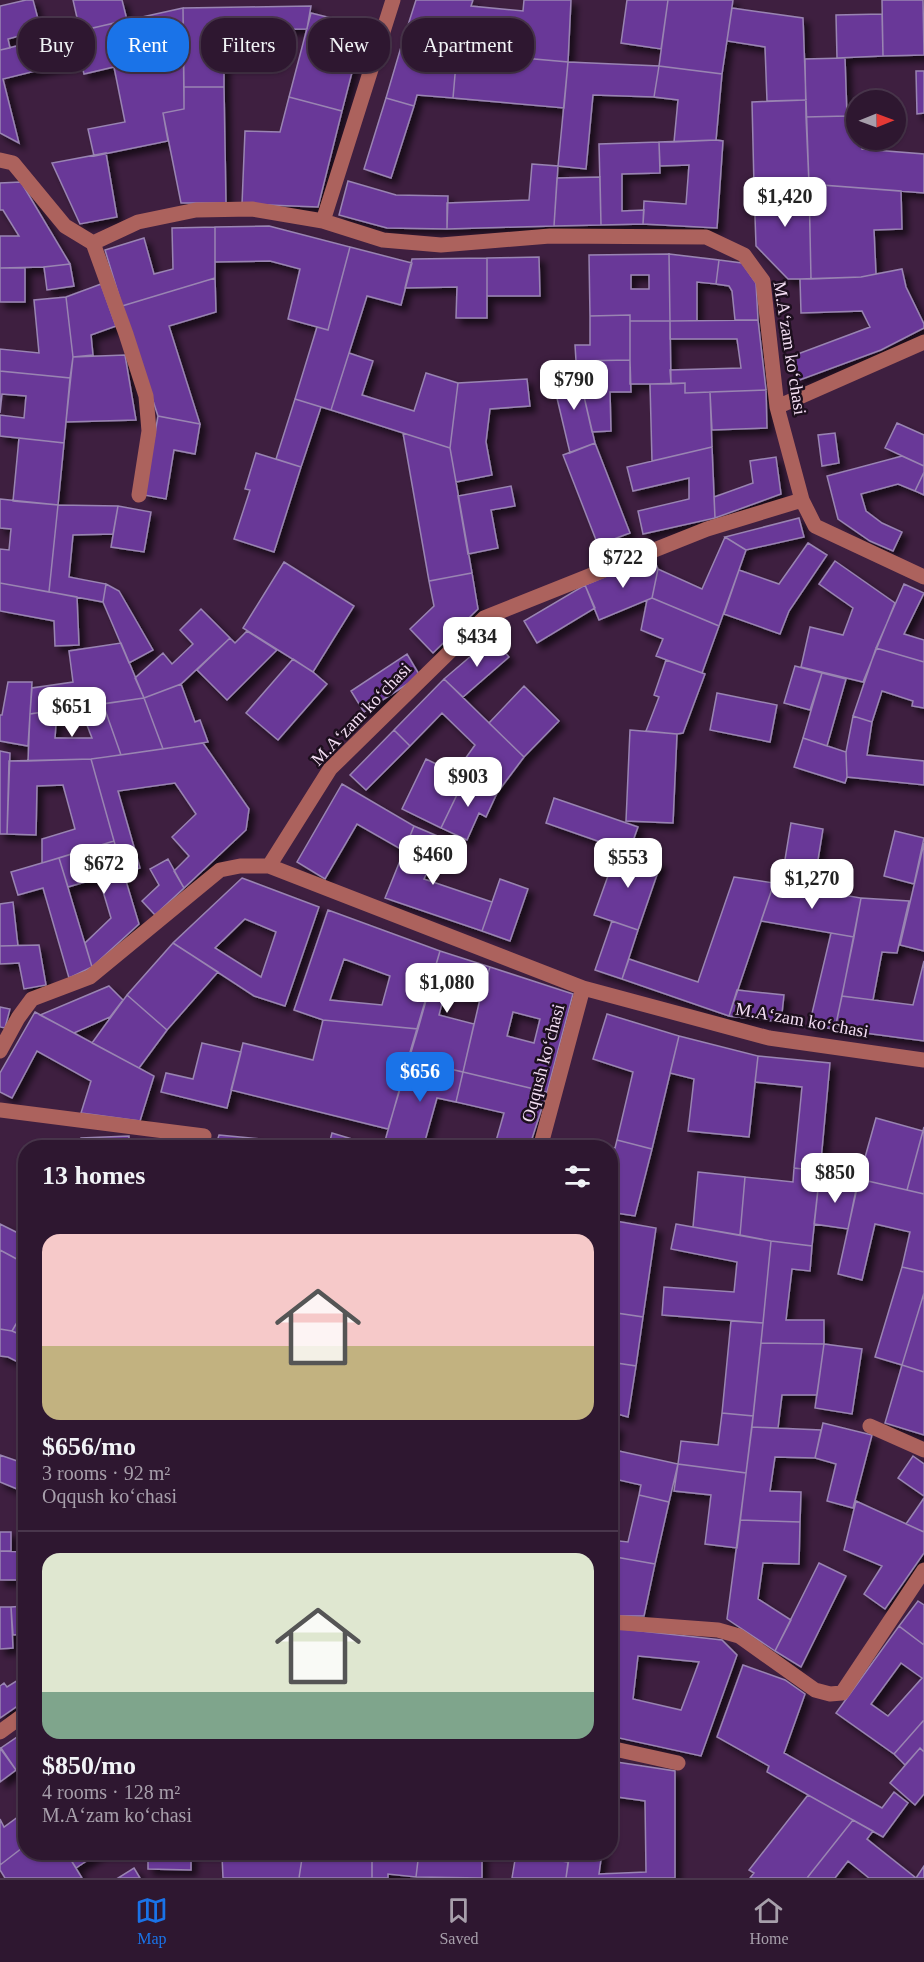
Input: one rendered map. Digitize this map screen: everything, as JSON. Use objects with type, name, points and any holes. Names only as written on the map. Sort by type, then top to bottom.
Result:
[{"type":"street","points":[[323,221],[393,0]]},
{"type":"street","points":[[0,159],[13,164],[65,226],[93,243],[146,396],[149,431],[139,495]]},
{"type":"street","name":"M.Aʻzam koʻchasi","points":[[93,243],[138,222],[196,210],[252,209],[323,221],[383,240],[441,245],[550,236],[706,237],[744,255],[763,281],[777,407],[802,500],[707,529],[484,618],[330,769],[269,866]]},
{"type":"street","points":[[777,407],[924,342]]},
{"type":"street","points":[[802,500],[814,526],[924,577]]},
{"type":"street","name":"M.Aʻzam koʻchasi","points":[[0,1051],[18,1018],[32,999],[90,977],[220,870],[240,866],[269,866],[583,988],[769,1038],[924,1060]]},
{"type":"street","name":"Oqqush koʻchasi","points":[[542,1140],[583,988]]},
{"type":"street","points":[[0,1110],[204,1136]]},
{"type":"street","points":[[870,1426],[924,1450]]},
{"type":"street","points":[[618,1623],[718,1630],[739,1636],[815,1690],[830,1694],[842,1693],[924,1570]]},
{"type":"street","points":[[0,1732],[18,1719]]},
{"type":"street","points":[[618,1750],[678,1763]]},
{"type":"building","points":[[33,0],[38,18],[18,18],[18,36],[8,39],[10,48],[0,50],[0,6]]},
{"type":"building","points":[[73,0],[122,0],[126,18],[107,18],[107,25],[95,27],[95,18],[77,18]]},
{"type":"building","points":[[416,0],[473,0],[471,6],[523,11],[524,0],[571,0],[568,62],[534,59],[534,18],[410,18]]},
{"type":"building","points":[[627,0],[668,0],[661,49],[621,43]]},
{"type":"building","points":[[668,0],[733,0],[722,74],[659,66]]},
{"type":"building","points":[[882,0],[923,0],[924,55],[883,56]]},
{"type":"building","points":[[311,6],[307,29],[296,29],[296,18],[201,18],[201,72],[224,72],[224,87],[184,87],[184,72],[189,72],[189,18],[183,18],[183,8]]},
{"type":"building","points":[[183,8],[183,18],[138,18]]},
{"type":"building","points":[[732,8],[803,18],[806,100],[767,101],[765,47],[727,41]]},
{"type":"building","points":[[311,13],[331,18],[310,18]]},
{"type":"building","points":[[882,14],[883,56],[837,58],[836,15]]},
{"type":"building","points":[[308,24],[308,72],[352,72],[342,111],[289,97]]},
{"type":"building","points":[[107,25],[107,69],[95,71],[95,27]]},
{"type":"building","points":[[18,46],[18,72],[31,72],[3,79],[19,143],[0,133],[0,50]]},
{"type":"building","points":[[401,47],[402,72],[455,72],[453,98],[417,95],[414,106],[386,98]]},
{"type":"building","points":[[845,58],[846,116],[806,117],[805,59]]},
{"type":"building","points":[[534,59],[568,62],[564,108],[453,98],[455,72],[534,72]]},
{"type":"building","points":[[568,62],[659,66],[654,97],[593,95],[586,169],[558,166]]},
{"type":"building","points":[[659,66],[722,74],[716,140],[674,142],[678,100],[654,97]]},
{"type":"building","points":[[916,71],[924,71],[924,113],[917,114]]},
{"type":"building","points":[[115,72],[184,72],[184,109],[163,113],[168,141],[94,156],[88,129],[125,122]]},
{"type":"building","points":[[184,87],[224,87],[226,203],[181,203],[163,113],[184,109]]},
{"type":"building","points":[[289,97],[342,111],[318,207],[242,204],[245,131],[280,132]]},
{"type":"building","points":[[386,98],[414,106],[391,178],[364,169]]},
{"type":"building","points":[[806,100],[809,184],[754,186],[752,102]]},
{"type":"building","points":[[846,116],[846,150],[924,154],[924,193],[809,184],[806,117]]},
{"type":"building","points":[[723,141],[717,228],[643,224],[644,201],[686,204],[689,165],[660,166],[659,142]]},
{"type":"building","points":[[659,142],[660,173],[622,174],[622,211],[644,210],[643,224],[601,225],[599,144]]},
{"type":"building","points":[[106,153],[117,217],[80,224],[52,163]]},
{"type":"building","points":[[532,164],[558,166],[554,226],[447,229],[447,203],[529,200]]},
{"type":"building","points":[[600,177],[601,225],[554,226],[557,178]]},
{"type":"building","points":[[348,181],[396,195],[448,196],[447,229],[387,228],[339,215]]},
{"type":"building","points":[[21,182],[70,264],[0,268],[0,236],[19,236],[3,210],[0,210],[0,183]]},
{"type":"building","points":[[809,184],[901,191],[902,229],[874,230],[876,274],[861,277],[811,279]]},
{"type":"building","points":[[809,184],[811,279],[788,279],[756,246],[754,186]]},
{"type":"building","points":[[269,226],[350,247],[328,330],[288,319],[300,269],[270,261],[215,262],[215,227]]},
{"type":"building","points":[[215,227],[215,278],[122,306],[105,250],[144,238],[154,274],[173,269],[172,228]]},
{"type":"building","points":[[350,247],[412,263],[401,305],[367,296],[331,410],[295,399],[317,327],[328,330]]},
{"type":"building","points":[[669,254],[670,321],[630,321],[630,315],[590,316],[589,255]],"holes":[[[631,275],[649,275],[649,289],[631,289]]]},
{"type":"building","points":[[669,254],[719,260],[716,284],[697,282],[697,321],[670,321]]},
{"type":"building","points":[[539,257],[540,296],[487,296],[487,258]]},
{"type":"building","points":[[487,258],[487,318],[456,318],[457,287],[405,288],[412,259]]},
{"type":"building","points":[[719,260],[742,263],[756,283],[758,320],[735,320],[732,291],[729,286],[716,284]]},
{"type":"building","points":[[70,264],[74,286],[47,290],[44,267]]},
{"type":"building","points":[[0,268],[25,268],[25,302],[0,302]]},
{"type":"building","points":[[902,269],[906,287],[924,328],[881,350],[797,381],[795,355],[870,327],[862,311],[801,313],[800,279],[861,277]]},
{"type":"building","points":[[215,278],[216,312],[169,326],[200,424],[158,416],[122,306]]},
{"type":"building","points":[[101,284],[116,326],[91,335],[93,355],[73,357],[66,297]]},
{"type":"building","points":[[66,297],[73,357],[70,378],[0,371],[0,349],[39,353],[34,300]]},
{"type":"building","points":[[630,315],[630,360],[576,361],[575,345],[590,345],[590,316]]},
{"type":"building","points":[[758,320],[766,390],[685,393],[685,383],[671,384],[670,370],[741,368],[737,339],[670,339],[670,321]]},
{"type":"building","points":[[630,321],[670,321],[671,384],[630,384]]},
{"type":"building","points":[[349,353],[373,361],[362,395],[414,411],[426,373],[458,383],[450,448],[331,410]]},
{"type":"building","points":[[125,355],[136,420],[66,422],[73,357]]},
{"type":"building","points":[[630,360],[631,392],[610,392],[611,431],[592,432],[576,361]]},
{"type":"building","points":[[0,371],[70,378],[64,443],[0,436],[0,415],[24,418],[26,396],[2,394],[0,413]]},
{"type":"building","points":[[578,371],[595,443],[570,453],[552,377]]},
{"type":"building","points":[[527,379],[530,406],[490,409],[486,442],[492,475],[456,482],[450,448],[458,383]]},
{"type":"building","points":[[685,383],[685,393],[710,392],[712,447],[652,461],[650,384]]},
{"type":"building","points":[[766,390],[767,428],[712,430],[710,392]]},
{"type":"building","points":[[295,399],[321,407],[301,467],[276,459]]},
{"type":"building","points":[[158,416],[200,424],[195,454],[174,450],[166,499],[144,495]]},
{"type":"building","points":[[897,423],[924,435],[924,466],[885,448]]},
{"type":"building","points":[[403,433],[450,448],[472,573],[429,581]]},
{"type":"building","points":[[835,433],[839,463],[822,466],[818,435]]},
{"type":"building","points":[[19,438],[64,443],[58,505],[13,501]]},
{"type":"building","points":[[595,443],[630,533],[598,545],[563,455]]},
{"type":"building","points":[[712,447],[715,518],[643,534],[638,511],[689,499],[689,478],[633,491],[627,467]]},
{"type":"building","points":[[256,453],[301,467],[274,552],[234,539],[250,490],[245,489]]},
{"type":"building","points":[[902,456],[924,466],[924,472],[915,491],[898,484],[861,494],[866,511],[882,523],[902,532],[893,551],[870,541],[838,519],[827,476]]},
{"type":"building","points":[[776,457],[781,494],[715,518],[714,497],[753,483],[750,461]]},
{"type":"building","points":[[924,472],[924,495],[915,491]]},
{"type":"building","points":[[511,486],[515,506],[491,510],[498,548],[468,554],[458,496]]},
{"type":"building","points":[[0,499],[58,505],[49,592],[0,583],[0,549],[9,550],[11,529],[0,528]]},
{"type":"building","points":[[58,505],[118,506],[113,534],[73,535],[69,577],[106,584],[103,602],[49,592]]},
{"type":"building","points":[[118,506],[151,512],[144,552],[111,547]]},
{"type":"building","points":[[799,518],[804,537],[746,550],[725,537]]},
{"type":"building","points":[[725,537],[746,550],[719,626],[652,598],[658,569],[702,589]]},
{"type":"building","points":[[808,543],[827,555],[789,611],[780,634],[724,614],[739,570],[779,584]]},
{"type":"building","points":[[653,557],[658,569],[652,598],[599,620],[585,585]]},
{"type":"building","points":[[835,561],[895,603],[863,682],[801,667],[810,627],[843,635],[853,608],[819,584]]},
{"type":"building","points":[[284,562],[354,606],[313,672],[243,628]]},
{"type":"building","points":[[472,573],[478,609],[433,653],[410,629],[434,606],[429,581]]},
{"type":"building","points":[[0,583],[77,597],[79,645],[55,646],[54,621],[0,611]]},
{"type":"building","points":[[106,584],[119,591],[153,650],[129,663],[103,602]]},
{"type":"building","points":[[904,584],[924,593],[904,634],[924,640],[924,662],[876,648]]},
{"type":"building","points":[[585,585],[595,608],[537,643],[524,621]]},
{"type":"building","points":[[652,598],[719,626],[702,673],[656,656],[663,639],[641,630],[647,600]]},
{"type":"building","points":[[201,609],[230,638],[181,684],[144,698],[135,678],[163,653],[172,664],[193,644],[180,630]]},
{"type":"building","points":[[247,631],[277,650],[227,700],[197,670],[230,638],[235,643]]},
{"type":"building","points":[[492,638],[509,657],[463,697],[444,679]]},
{"type":"building","points":[[121,643],[144,698],[30,714],[32,688],[73,682],[69,651]]},
{"type":"building","points":[[876,648],[924,662],[924,708],[912,706],[913,701],[882,691],[872,722],[853,716]]},
{"type":"building","points":[[407,654],[420,676],[364,712],[351,691]]},
{"type":"building","points":[[293,659],[327,684],[278,740],[246,713]]},
{"type":"building","points":[[666,660],[705,674],[683,733],[646,731],[659,697],[654,695]]},
{"type":"building","points":[[795,666],[822,673],[810,710],[784,703]]},
{"type":"building","points":[[822,673],[846,679],[827,746],[803,738]]},
{"type":"building","points":[[444,679],[524,757],[497,793],[455,773],[475,745],[442,713],[410,746],[394,730]]},
{"type":"building","points":[[8,682],[32,682],[28,746],[0,741],[0,715],[2,715]]},
{"type":"building","points":[[181,684],[195,722],[200,720],[208,742],[163,749],[144,698]]},
{"type":"building","points":[[524,686],[559,721],[524,757],[489,723]]},
{"type":"building","points":[[717,693],[777,705],[770,742],[710,730]]},
{"type":"building","points":[[144,698],[163,749],[121,755],[103,704]]},
{"type":"building","points":[[103,704],[121,755],[91,759],[28,761],[30,714],[57,710],[55,738],[92,738],[80,707]]},
{"type":"building","points":[[853,716],[872,722],[867,755],[924,761],[924,785],[847,777],[846,752]]},
{"type":"building","points":[[394,730],[410,746],[366,790],[350,775]]},
{"type":"building","points":[[630,730],[677,734],[673,823],[626,821]]},
{"type":"building","points":[[803,738],[846,752],[847,777],[845,783],[794,767]]},
{"type":"building","points":[[203,743],[249,809],[246,830],[184,888],[174,871],[189,856],[172,837],[196,814],[175,783],[118,791],[140,868],[123,873],[91,759]]},
{"type":"building","points":[[0,751],[10,753],[7,834],[0,834]]},
{"type":"building","points":[[91,759],[114,841],[42,863],[42,839],[75,829],[63,785],[37,786],[36,835],[7,834],[9,761]]},
{"type":"building","points":[[426,759],[465,778],[441,828],[402,809]]},
{"type":"building","points":[[465,778],[497,793],[486,817],[479,813],[467,840],[441,828]]},
{"type":"building","points":[[342,784],[414,826],[404,851],[357,824],[325,879],[297,862]]},
{"type":"building","points":[[554,798],[638,827],[629,852],[546,823]]},
{"type":"building","points":[[791,823],[823,829],[813,890],[781,884]]},
{"type":"building","points":[[414,826],[442,838],[424,879],[492,902],[482,931],[385,898]]},
{"type":"building","points":[[895,831],[924,838],[914,884],[884,876]]},
{"type":"building","points":[[114,841],[139,924],[92,967],[85,943],[111,918],[99,878],[68,887],[59,858]]},
{"type":"building","points":[[924,843],[924,951],[900,945]]},
{"type":"building","points":[[618,848],[661,863],[638,930],[594,915]]},
{"type":"building","points":[[59,858],[92,967],[69,978],[43,888],[18,895],[11,872]]},
{"type":"building","points":[[168,859],[184,888],[155,915],[142,901],[159,885],[150,869]]},
{"type":"building","points":[[734,877],[774,883],[729,1016],[622,979],[629,959],[698,982]]},
{"type":"building","points":[[242,878],[319,907],[285,1006],[254,996],[173,943]],"holes":[[[245,919],[276,932],[261,977],[215,948]]]},
{"type":"building","points":[[500,879],[528,889],[510,941],[482,931]]},
{"type":"building","points":[[774,883],[861,898],[854,937],[761,921]]},
{"type":"building","points":[[861,898],[909,901],[897,953],[882,952],[873,1000],[842,996]]},
{"type":"building","points":[[13,902],[18,946],[0,946],[0,904]]},
{"type":"building","points":[[328,910],[440,951],[418,1029],[323,1020],[294,1010]],"holes":[[[344,959],[390,976],[382,1005],[330,1000]]]},
{"type":"building","points":[[612,921],[638,930],[622,979],[595,970]]},
{"type":"building","points":[[831,933],[854,937],[835,1029],[809,1026]]},
{"type":"building","points":[[173,943],[218,972],[167,1030],[127,995]]},
{"type":"building","points":[[39,945],[46,985],[24,989],[19,963],[0,964],[0,946]]},
{"type":"building","points":[[440,951],[490,967],[480,999],[446,988],[439,1015],[474,1024],[463,1072],[408,1059]]},
{"type":"building","points":[[924,961],[924,1041],[835,1029],[842,996],[913,1005]]},
{"type":"building","points":[[490,967],[573,994],[547,1092],[463,1072]],"holes":[[[513,1012],[540,1019],[534,1043],[507,1036]]]},
{"type":"building","points":[[109,986],[123,1000],[110,1017],[74,1033],[40,1015]]},
{"type":"building","points":[[737,990],[784,995],[781,1022],[729,1016]]},
{"type":"building","points":[[127,995],[167,1030],[139,1068],[92,1043]]},
{"type":"building","points":[[0,1007],[10,1009],[5,1028],[0,1027]]},
{"type":"building","points":[[35,1012],[154,1076],[140,1121],[81,1113],[91,1081],[37,1051],[12,1098],[0,1092],[0,1073]]},
{"type":"building","points":[[607,1014],[679,1036],[652,1149],[617,1140],[633,1072],[593,1059]]},
{"type":"building","points":[[323,1020],[418,1029],[388,1129],[231,1090],[243,1043],[313,1060]]},
{"type":"building","points":[[679,1036],[758,1056],[749,1137],[688,1131],[694,1079],[670,1073]]},
{"type":"building","points":[[202,1043],[241,1052],[227,1108],[161,1092],[166,1073],[193,1079]]},
{"type":"building","points":[[758,1056],[830,1063],[820,1171],[794,1168],[802,1087],[755,1082]]},
{"type":"building","points":[[408,1059],[463,1072],[456,1102],[437,1098],[425,1140],[385,1140]]},
{"type":"building","points":[[463,1072],[547,1092],[532,1140],[496,1140],[504,1113],[456,1102]]},
{"type":"building","points":[[876,1118],[923,1131],[907,1190],[859,1179]]},
{"type":"building","points":[[924,1127],[924,1194],[907,1190]]},
{"type":"building","points":[[332,1133],[355,1140],[330,1140]]},
{"type":"building","points":[[219,1135],[271,1140],[217,1140]]},
{"type":"building","points":[[129,1136],[129,1140],[81,1140],[81,1138]]},
{"type":"building","points":[[618,1140],[652,1149],[635,1216],[618,1213]]},
{"type":"building","points":[[794,1168],[820,1171],[812,1246],[740,1235],[745,1177],[793,1182]]},
{"type":"building","points":[[698,1172],[745,1177],[740,1235],[693,1227]]},
{"type":"building","points":[[859,1179],[924,1194],[924,1272],[902,1267],[910,1232],[875,1224],[862,1280],[838,1274]]},
{"type":"building","points":[[819,1180],[857,1185],[848,1229],[814,1224]]},
{"type":"building","points":[[618,1221],[656,1228],[643,1317],[618,1313]]},
{"type":"building","points":[[0,1224],[18,1233],[18,1260],[0,1250]]},
{"type":"building","points":[[676,1224],[771,1241],[763,1323],[662,1315],[664,1287],[734,1292],[737,1262],[671,1249]]},
{"type":"building","points":[[771,1241],[812,1246],[810,1271],[792,1269],[786,1320],[824,1320],[824,1344],[761,1343]]},
{"type":"building","points":[[0,1250],[18,1260],[18,1321],[12,1331],[0,1329]]},
{"type":"building","points":[[902,1267],[924,1272],[924,1293],[902,1365],[875,1357]]},
{"type":"building","points":[[924,1293],[924,1372],[902,1365]]},
{"type":"building","points":[[618,1313],[643,1317],[636,1366],[618,1363]]},
{"type":"building","points":[[18,1321],[18,1334],[12,1331]]},
{"type":"building","points":[[731,1321],[763,1323],[753,1416],[722,1413]]},
{"type":"building","points":[[0,1329],[18,1334],[18,1362],[0,1356]]},
{"type":"building","points":[[761,1343],[824,1344],[817,1395],[782,1395],[778,1428],[752,1427]]},
{"type":"building","points":[[824,1344],[862,1349],[852,1414],[815,1408]]},
{"type":"building","points":[[618,1363],[636,1366],[628,1417],[618,1414]]},
{"type":"building","points":[[902,1365],[924,1372],[924,1435],[885,1423]]},
{"type":"building","points":[[722,1413],[753,1416],[746,1473],[678,1464],[681,1441],[718,1445]]},
{"type":"building","points":[[823,1423],[872,1435],[853,1508],[827,1501],[836,1464],[815,1458]]},
{"type":"building","points":[[752,1427],[821,1430],[815,1458],[775,1457],[770,1491],[801,1492],[800,1522],[740,1520]]},
{"type":"building","points":[[618,1451],[678,1464],[669,1502],[639,1495],[641,1485],[618,1480]]},
{"type":"building","points":[[0,1455],[18,1461],[18,1489],[0,1482]]},
{"type":"building","points":[[913,1456],[924,1464],[924,1496],[898,1478]]},
{"type":"building","points":[[678,1464],[746,1473],[737,1548],[705,1544],[711,1495],[674,1491]]},
{"type":"building","points":[[639,1495],[669,1502],[655,1564],[618,1557],[618,1541],[628,1542]]},
{"type":"building","points":[[924,1498],[924,1532],[906,1524]]},
{"type":"building","points":[[856,1501],[924,1532],[924,1553],[885,1609],[864,1594],[882,1566],[844,1550]]},
{"type":"building","points":[[740,1520],[800,1522],[799,1564],[763,1563],[758,1599],[791,1620],[775,1651],[727,1619]]},
{"type":"building","points":[[0,1532],[11,1532],[11,1551],[0,1551]]},
{"type":"building","points":[[0,1551],[18,1552],[18,1580],[0,1580]]},
{"type":"building","points":[[618,1557],[655,1564],[644,1616],[618,1616]]},
{"type":"building","points":[[819,1563],[846,1576],[801,1667],[775,1651]]},
{"type":"building","points":[[918,1601],[924,1605],[924,1645],[899,1626]]},
{"type":"building","points":[[0,1607],[11,1607],[13,1648],[0,1649]]},
{"type":"building","points":[[11,1607],[18,1607],[18,1635],[13,1635]]},
{"type":"building","points":[[899,1626],[924,1645],[924,1720],[894,1754],[836,1713]],"holes":[[[901,1663],[922,1678],[888,1716],[871,1704]]]},
{"type":"building","points":[[618,1628],[722,1640],[737,1655],[701,1756],[618,1738]],"holes":[[[638,1656],[699,1662],[681,1710],[633,1699]]]},
{"type":"building","points":[[743,1665],[785,1680],[805,1694],[784,1753],[882,1808],[894,1792],[908,1803],[883,1837],[767,1772],[769,1766],[717,1737]]},
{"type":"building","points":[[18,1680],[18,1706],[0,1718],[0,1686],[4,1683],[7,1687]]},
{"type":"building","points":[[924,1720],[924,1752],[920,1748],[905,1765],[894,1754]]},
{"type":"building","points":[[18,1736],[18,1769],[16,1770],[1,1748]]},
{"type":"building","points":[[0,1748],[16,1770],[0,1782]]},
{"type":"building","points":[[920,1748],[924,1752],[924,1794],[915,1805],[890,1783]]},
{"type":"building","points":[[618,1762],[675,1771],[675,1878],[566,1878],[569,1860],[601,1860],[599,1874],[646,1872],[645,1801],[618,1797]]},
{"type":"building","points":[[808,1795],[853,1820],[807,1878],[750,1878],[754,1873],[749,1870]]},
{"type":"building","points":[[18,1817],[18,1851],[0,1865],[0,1819],[4,1827]]},
{"type":"building","points":[[853,1820],[873,1831],[867,1839],[916,1878],[869,1878],[848,1861],[835,1878],[807,1878]]},
{"type":"building","points":[[18,1851],[18,1860],[71,1860],[82,1878],[5,1878],[0,1865]]},
{"type":"building","points":[[71,1860],[88,1860],[76,1868]]},
{"type":"building","points":[[148,1860],[191,1860],[191,1870],[148,1869]]},
{"type":"building","points":[[222,1860],[302,1860],[299,1878],[223,1878]]},
{"type":"building","points":[[302,1860],[372,1860],[372,1878],[299,1878]]},
{"type":"building","points":[[372,1860],[418,1860],[416,1877],[388,1874],[388,1878],[372,1878]]},
{"type":"building","points":[[418,1860],[482,1860],[482,1878],[416,1877]]},
{"type":"building","points":[[515,1860],[568,1862],[566,1878],[512,1878]]},
{"type":"building","points":[[924,1866],[924,1878],[916,1878]]},
{"type":"building","points":[[134,1868],[140,1878],[118,1878]]}]
